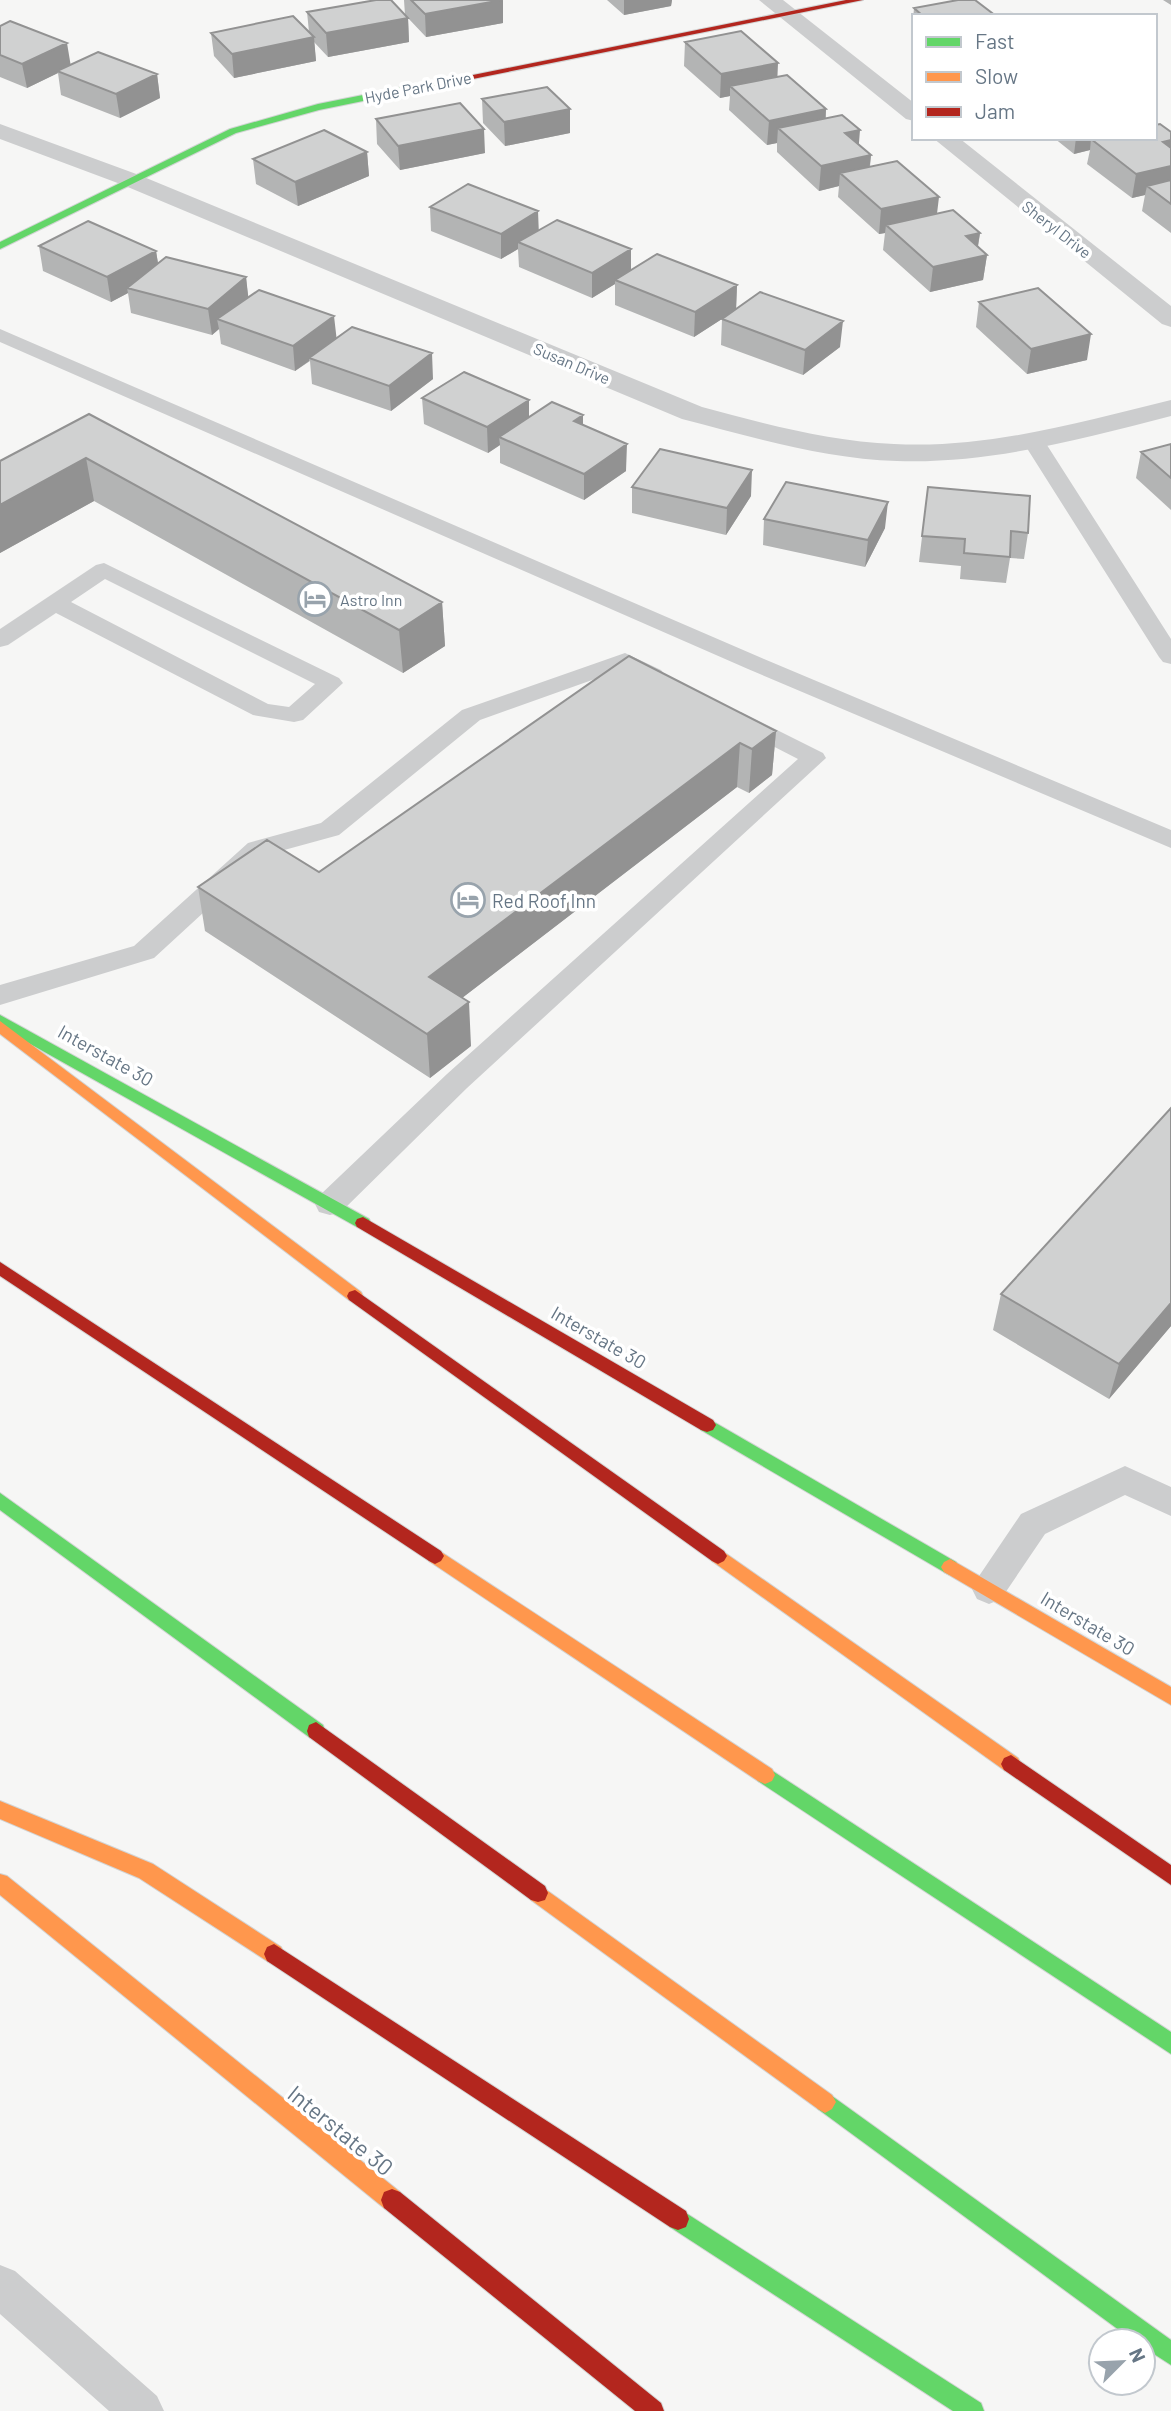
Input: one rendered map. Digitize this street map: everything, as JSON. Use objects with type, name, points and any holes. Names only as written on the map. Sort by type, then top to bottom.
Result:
[{"type":"main road","name":"Hyde Park Drive","points":[[0,246],[233,131],[318,107],[779,7],[859,0]]},
{"type":"main road","name":"Interstate 30","points":[[0,1020],[330,1204],[1171,1698]]},
{"type":"main road","points":[[0,1026],[349,1292],[875,1670],[1171,1876]]},
{"type":"main road","points":[[0,1268],[1171,2044]]},
{"type":"main road","points":[[0,1500],[1171,2354]]},
{"type":"main road","points":[[0,1810],[146,1871],[973,2411]]},
{"type":"main road","name":"Interstate 30","points":[[0,1883],[653,2411]]},
{"type":"street","points":[[779,7],[912,112]]},
{"type":"street","name":"Susan Drive","points":[[0,131],[131,180],[692,413],[783,437],[890,453],[925,453],[1034,442],[1171,408]]},
{"type":"street","name":"Sheryl Drive","points":[[947,140],[1171,319]]},
{"type":"lane","points":[[0,335],[743,659],[1171,840]]},
{"type":"lane","points":[[1034,442],[1171,657]]},
{"type":"lane","points":[[0,640],[104,570],[331,683],[294,715],[262,710],[55,603]]},
{"type":"lane","points":[[0,996],[144,953],[257,849],[330,829],[471,715],[625,660],[672,685]]},
{"type":"lane","points":[[330,1204],[457,1081],[814,758],[719,709]]},
{"type":"lane","points":[[989,1589],[1033,1524],[1125,1480],[1171,1502]]},
{"type":"lane","points":[[0,2287],[142,2411]]},
{"type":"building","points":[[376,0],[391,0],[408,18],[326,33],[307,12]]},
{"type":"building","points":[[411,0],[502,0],[425,14]]},
{"type":"building","points":[[958,0],[975,0],[993,14],[921,14],[914,8]]},
{"type":"building","points":[[293,16],[314,37],[232,54],[211,33]]},
{"type":"building","points":[[10,21],[67,43],[22,64],[0,55],[0,26]]},
{"type":"building","points":[[741,31],[778,63],[721,74],[685,42]]},
{"type":"building","points":[[98,52],[157,74],[116,94],[57,71]]},
{"type":"building","points":[[787,75],[826,109],[769,121],[730,86]]},
{"type":"building","points":[[547,87],[570,109],[504,122],[482,99]]},
{"type":"building","points":[[460,103],[484,129],[398,146],[376,119]]},
{"type":"building","points":[[842,115],[860,130],[845,133],[871,155],[821,166],[778,128]]},
{"type":"building","points":[[1157,125],[1171,132],[1171,140],[1163,142],[1171,148],[1171,166],[1136,174],[1092,140],[1157,140]]},
{"type":"building","points":[[324,130],[367,152],[295,182],[253,159]]},
{"type":"building","points":[[897,161],[939,197],[881,209],[840,173]]},
{"type":"building","points":[[1171,180],[1171,204],[1147,186]]},
{"type":"building","points":[[468,184],[538,211],[501,234],[430,207]]},
{"type":"building","points":[[953,210],[980,233],[966,236],[987,255],[933,267],[886,225]]},
{"type":"building","points":[[557,220],[631,249],[592,273],[518,242]]},
{"type":"building","points":[[88,221],[156,251],[107,277],[39,246]]},
{"type":"building","points":[[657,254],[737,285],[695,312],[615,280]]},
{"type":"building","points":[[166,257],[246,277],[208,309],[127,288]]},
{"type":"building","points":[[1038,288],[1091,334],[1031,349],[979,302]]},
{"type":"building","points":[[259,290],[334,316],[293,346],[217,319]]},
{"type":"building","points":[[760,292],[843,321],[805,350],[722,319]]},
{"type":"building","points":[[352,327],[432,353],[389,386],[309,358]]},
{"type":"building","points":[[464,372],[529,400],[487,427],[422,398]]},
{"type":"building","points":[[552,402],[583,415],[574,421],[627,444],[584,474],[499,437]]},
{"type":"building","points":[[89,414],[442,602],[399,630],[86,458],[0,505],[0,461]]},
{"type":"building","points":[[1171,444],[1171,478],[1141,452]]},
{"type":"building","points":[[660,449],[752,470],[727,508],[632,487]]},
{"type":"building","points":[[786,482],[888,502],[868,540],[764,519]]},
{"type":"building","points":[[928,487],[1030,496],[1028,533],[1011,531],[1010,557],[964,553],[965,539],[922,536]]},
{"type":"building","name":"Red Roof Inn","points":[[629,656],[776,731],[752,749],[740,743],[429,977],[469,1002],[427,1034],[198,887],[267,840],[319,872]]},
{"type":"building","points":[[1171,1108],[1171,1303],[1119,1364],[1001,1294]]},
{"type":"traffic: fast","points":[[0,246],[233,131],[318,107],[453,80]]},
{"type":"traffic: fast","points":[[0,1020],[363,1223]]},
{"type":"traffic: fast","points":[[707,1425],[950,1567]]},
{"type":"traffic: fast","points":[[0,1500],[316,1731]]},
{"type":"traffic: fast","points":[[765,1775],[1171,2044]]},
{"type":"traffic: fast","points":[[825,2102],[1171,2354]]},
{"type":"traffic: fast","points":[[678,2219],[973,2411]]},
{"type":"traffic: slow","points":[[0,1026],[355,1296]]},
{"type":"traffic: slow","points":[[435,1556],[765,1775]]},
{"type":"traffic: slow","points":[[718,1556],[1011,1764]]},
{"type":"traffic: slow","points":[[950,1567],[1171,1697]]},
{"type":"traffic: slow","points":[[0,1810],[146,1871],[274,1954]]},
{"type":"traffic: slow","points":[[0,1883],[392,2200]]},
{"type":"traffic: slow","points":[[538,1893],[825,2102]]},
{"type":"traffic: jam","points":[[453,80],[859,0]]},
{"type":"traffic: jam","points":[[363,1223],[707,1425]]},
{"type":"traffic: jam","points":[[0,1268],[435,1556]]},
{"type":"traffic: jam","points":[[355,1296],[718,1556]]},
{"type":"traffic: jam","points":[[316,1731],[538,1893]]},
{"type":"traffic: jam","points":[[1011,1764],[1171,1876]]},
{"type":"traffic: jam","points":[[274,1954],[678,2219]]},
{"type":"traffic: jam","points":[[392,2200],[653,2411]]},
{"type":"place","name":"Astro Inn","points":[[315,599]]},
{"type":"place","name":"Red Roof Inn","points":[[468,900]]}]
